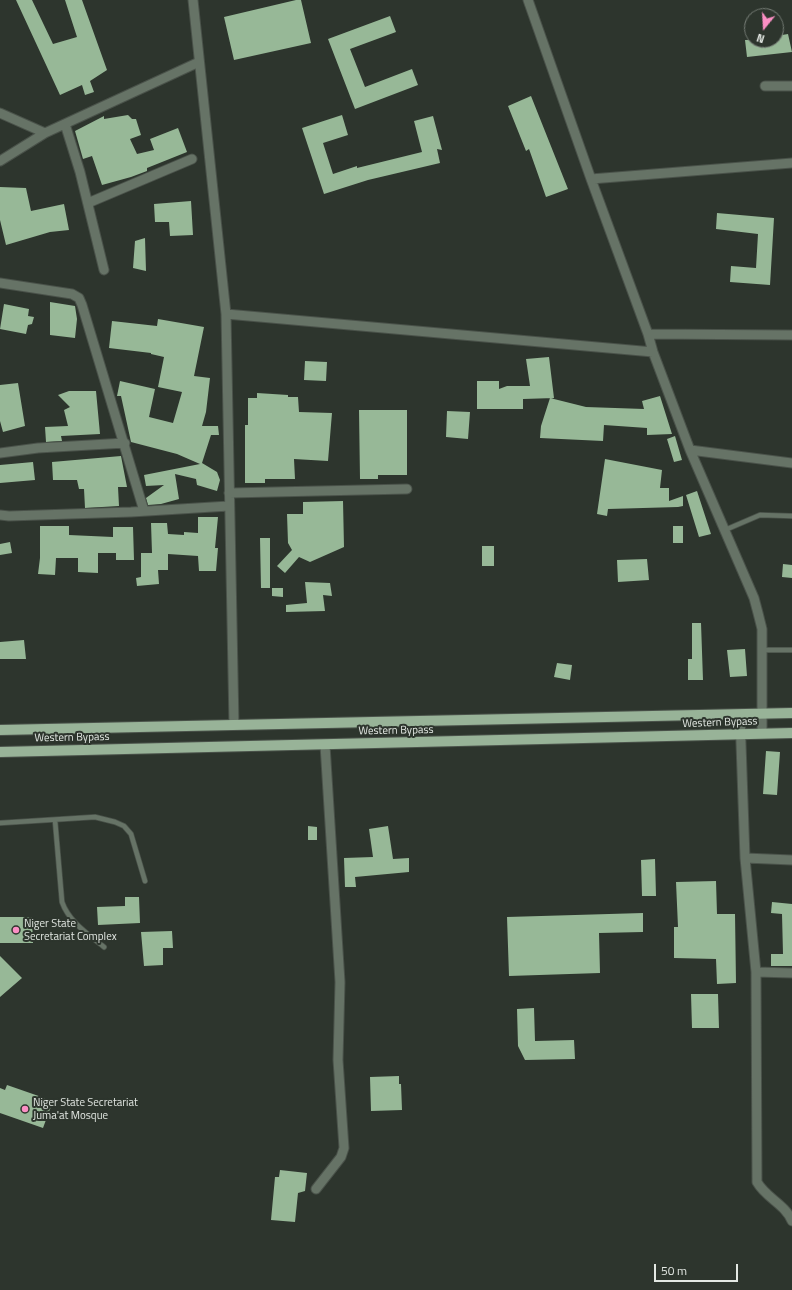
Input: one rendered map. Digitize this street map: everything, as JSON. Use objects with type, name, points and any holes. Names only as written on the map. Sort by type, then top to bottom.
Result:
[{"type":"main road","name":"Western Bypass","points":[[0,730],[792,713]]},
{"type":"main road","name":"Western Bypass","points":[[0,752],[792,733]]},
{"type":"street","points":[[193,0],[226,314],[234,725]]},
{"type":"street","points":[[528,0],[648,334],[652,352],[690,450],[754,598],[762,629],[762,733]]},
{"type":"street","points":[[0,161],[45,134],[65,124],[199,62]]},
{"type":"street","points":[[765,86],[792,86]]},
{"type":"street","points":[[0,113],[45,134]]},
{"type":"street","points":[[65,124],[88,203],[104,270]]},
{"type":"street","points":[[88,203],[192,159]]},
{"type":"street","points":[[591,178],[792,163]]},
{"type":"street","points":[[0,283],[72,294],[79,298],[144,511]]},
{"type":"street","points":[[226,314],[652,352]]},
{"type":"street","points":[[648,334],[792,335]]},
{"type":"street","points":[[0,452],[38,448],[124,443]]},
{"type":"street","points":[[690,450],[792,463]]},
{"type":"street","points":[[229,493],[407,488]]},
{"type":"street","points":[[0,515],[9,516],[144,511],[230,506]]},
{"type":"street","points":[[740,715],[742,734],[745,858],[756,972],[757,1182],[762,1191],[782,1206],[790,1215],[792,1221]]},
{"type":"street","points":[[316,1189],[341,1157],[344,1148],[338,1060],[340,982],[325,745]]},
{"type":"street","points":[[745,858],[792,860]]},
{"type":"street","points":[[756,972],[792,973]]},
{"type":"lane","points":[[724,530],[760,515],[792,516]]},
{"type":"lane","points":[[762,650],[792,650]]},
{"type":"lane","points":[[0,823],[95,818],[105,819],[124,826],[131,834],[145,881]]},
{"type":"lane","points":[[55,820],[62,902],[65,911],[71,920],[104,948]]},
{"type":"building","points":[[16,0],[32,0],[53,44],[77,37],[65,0],[82,0],[107,70],[90,81],[94,92],[85,95],[82,85],[60,95]]},
{"type":"building","points":[[301,0],[311,43],[234,60],[224,17]]},
{"type":"building","points":[[390,16],[396,32],[350,49],[365,87],[412,69],[418,85],[355,109],[328,39]]},
{"type":"building","points":[[788,34],[792,52],[747,57],[746,48],[784,48],[784,35]]},
{"type":"building","points":[[531,96],[568,189],[546,197],[529,149],[526,151],[508,106]]},
{"type":"building","points":[[128,115],[132,119],[136,119],[141,135],[130,139],[137,154],[154,150],[150,139],[178,128],[187,152],[147,168],[147,171],[102,185],[92,156],[83,159],[75,131],[104,116],[104,119]]},
{"type":"building","points":[[342,115],[348,135],[323,143],[333,174],[357,166],[357,168],[422,152],[414,121],[433,116],[442,150],[437,149],[440,163],[368,180],[324,194],[302,128]]},
{"type":"building","points":[[0,187],[26,188],[31,211],[64,204],[69,230],[50,232],[6,245],[0,220]]},
{"type":"building","points":[[191,201],[193,235],[170,236],[169,222],[155,222],[154,204]]},
{"type":"building","points":[[717,213],[774,218],[770,285],[730,282],[731,266],[756,268],[758,234],[716,229]]},
{"type":"building","points":[[145,238],[146,271],[133,268],[135,241]]},
{"type":"building","points":[[50,302],[75,306],[77,319],[75,338],[50,335]]},
{"type":"building","points":[[4,304],[29,309],[28,316],[34,317],[32,324],[28,325],[26,334],[0,329]]},
{"type":"building","points":[[158,319],[204,327],[194,376],[210,378],[206,412],[202,426],[218,426],[219,435],[211,435],[202,463],[217,472],[220,480],[217,491],[197,485],[196,479],[175,474],[179,499],[161,504],[148,505],[146,498],[164,485],[146,486],[144,475],[200,464],[177,454],[131,442],[121,396],[117,396],[120,381],[155,389],[149,417],[173,423],[182,392],[158,387],[164,357],[151,353],[109,348],[112,321],[157,326]]},
{"type":"building","points":[[549,357],[554,398],[523,399],[523,409],[477,409],[477,381],[499,381],[499,389],[507,386],[530,386],[526,359]]},
{"type":"building","points":[[305,361],[327,362],[326,381],[304,380]]},
{"type":"building","points":[[18,383],[25,426],[3,432],[0,421],[0,385]]},
{"type":"building","points":[[69,391],[96,391],[100,434],[61,436],[62,441],[46,442],[45,427],[68,426],[64,410],[70,407],[58,395]]},
{"type":"building","points":[[257,393],[298,397],[299,412],[332,413],[328,461],[294,459],[295,479],[265,479],[265,483],[245,483],[245,425],[248,425],[248,398],[257,398]]},
{"type":"building","points":[[660,396],[672,434],[647,435],[647,428],[604,425],[603,441],[540,438],[541,426],[550,398],[586,407],[644,409],[642,401]]},
{"type":"building","points":[[359,410],[407,410],[407,475],[378,475],[378,479],[360,479]]},
{"type":"building","points":[[447,411],[470,412],[468,439],[446,437]]},
{"type":"building","points":[[675,436],[682,460],[674,462],[667,439]]},
{"type":"building","points":[[121,456],[127,487],[118,487],[119,506],[85,508],[84,489],[79,489],[77,480],[53,480],[52,462]]},
{"type":"building","points":[[605,459],[662,470],[660,488],[669,488],[669,501],[683,496],[683,506],[608,509],[607,516],[597,514]]},
{"type":"building","points":[[33,462],[35,480],[0,483],[0,465]]},
{"type":"building","points":[[697,491],[711,534],[699,537],[686,495]]},
{"type":"building","points":[[343,501],[344,547],[310,562],[299,557],[285,573],[277,566],[292,550],[288,543],[287,514],[303,514],[303,502]]},
{"type":"building","points":[[198,517],[218,517],[215,548],[218,548],[216,571],[199,571],[198,556],[168,554],[168,570],[158,570],[159,584],[137,586],[136,578],[141,577],[141,553],[152,553],[151,523],[167,523],[168,534],[184,535],[184,532],[198,533]]},
{"type":"building","points":[[40,526],[69,526],[69,535],[113,537],[113,527],[133,527],[134,560],[116,560],[116,553],[98,553],[98,573],[78,572],[78,558],[56,558],[55,575],[38,574],[40,558]]},
{"type":"building","points":[[673,526],[683,526],[683,543],[673,543]]},
{"type":"building","points":[[260,538],[270,538],[270,588],[261,588]]},
{"type":"building","points":[[10,542],[12,553],[0,555],[0,544]]},
{"type":"building","points":[[482,546],[494,546],[494,566],[482,566]]},
{"type":"building","points":[[647,559],[649,580],[618,582],[617,560]]},
{"type":"building","points":[[783,564],[792,565],[792,578],[782,577]]},
{"type":"building","points":[[305,582],[330,583],[332,596],[323,595],[325,611],[286,612],[286,605],[307,603]]},
{"type":"building","points":[[272,588],[283,588],[283,597],[272,596]]},
{"type":"building","points":[[692,623],[701,623],[703,680],[688,680],[688,659],[692,659]]},
{"type":"building","points":[[24,640],[26,659],[0,659],[0,642]]},
{"type":"building","points":[[745,649],[747,676],[730,677],[727,650]]},
{"type":"building","points":[[557,663],[572,665],[570,680],[554,677]]},
{"type":"building","points":[[766,751],[780,752],[777,795],[763,794]]},
{"type":"building","points":[[308,826],[317,827],[317,840],[308,840]]},
{"type":"building","points":[[388,826],[393,859],[409,858],[409,872],[355,877],[356,887],[345,887],[344,858],[373,857],[369,829]]},
{"type":"building","points":[[655,859],[656,896],[642,896],[641,860]]},
{"type":"building","points":[[716,881],[717,914],[735,914],[736,983],[717,984],[716,959],[674,958],[674,927],[678,927],[676,882]]},
{"type":"building","points":[[125,897],[139,897],[140,923],[98,925],[97,907],[125,906]]},
{"type":"building","points":[[772,902],[792,904],[792,966],[771,966],[771,954],[783,954],[782,914],[771,913]]},
{"type":"building","points":[[643,913],[643,932],[599,933],[600,973],[509,976],[507,917]]},
{"type":"building","name":"Niger State Secretariat Complex","points":[[0,917],[32,917],[33,943],[0,943]]},
{"type":"building","points":[[172,931],[173,948],[163,948],[163,965],[144,966],[141,932]]},
{"type":"building","name":"Niger State Secretariat Complex","points":[[0,956],[22,978],[0,997]]},
{"type":"building","points":[[691,994],[718,994],[719,1028],[692,1028]]},
{"type":"building","points":[[534,1008],[535,1041],[574,1040],[575,1059],[525,1060],[518,1046],[517,1009]]},
{"type":"building","points":[[399,1076],[399,1084],[401,1084],[402,1110],[371,1111],[370,1077]]},
{"type":"building","name":"Niger State Secretariat Juma'at Mosque","points":[[7,1085],[53,1101],[43,1128],[0,1113],[0,1088],[5,1090]]},
{"type":"building","points":[[280,1170],[307,1173],[305,1191],[298,1193],[295,1222],[271,1220],[275,1177],[279,1177]]},
{"type":"place","name":"Niger State Secretariat Complex","points":[[16,930]]},
{"type":"place","name":"Niger State Secretariat Juma'at Mosque","points":[[25,1109]]}]
